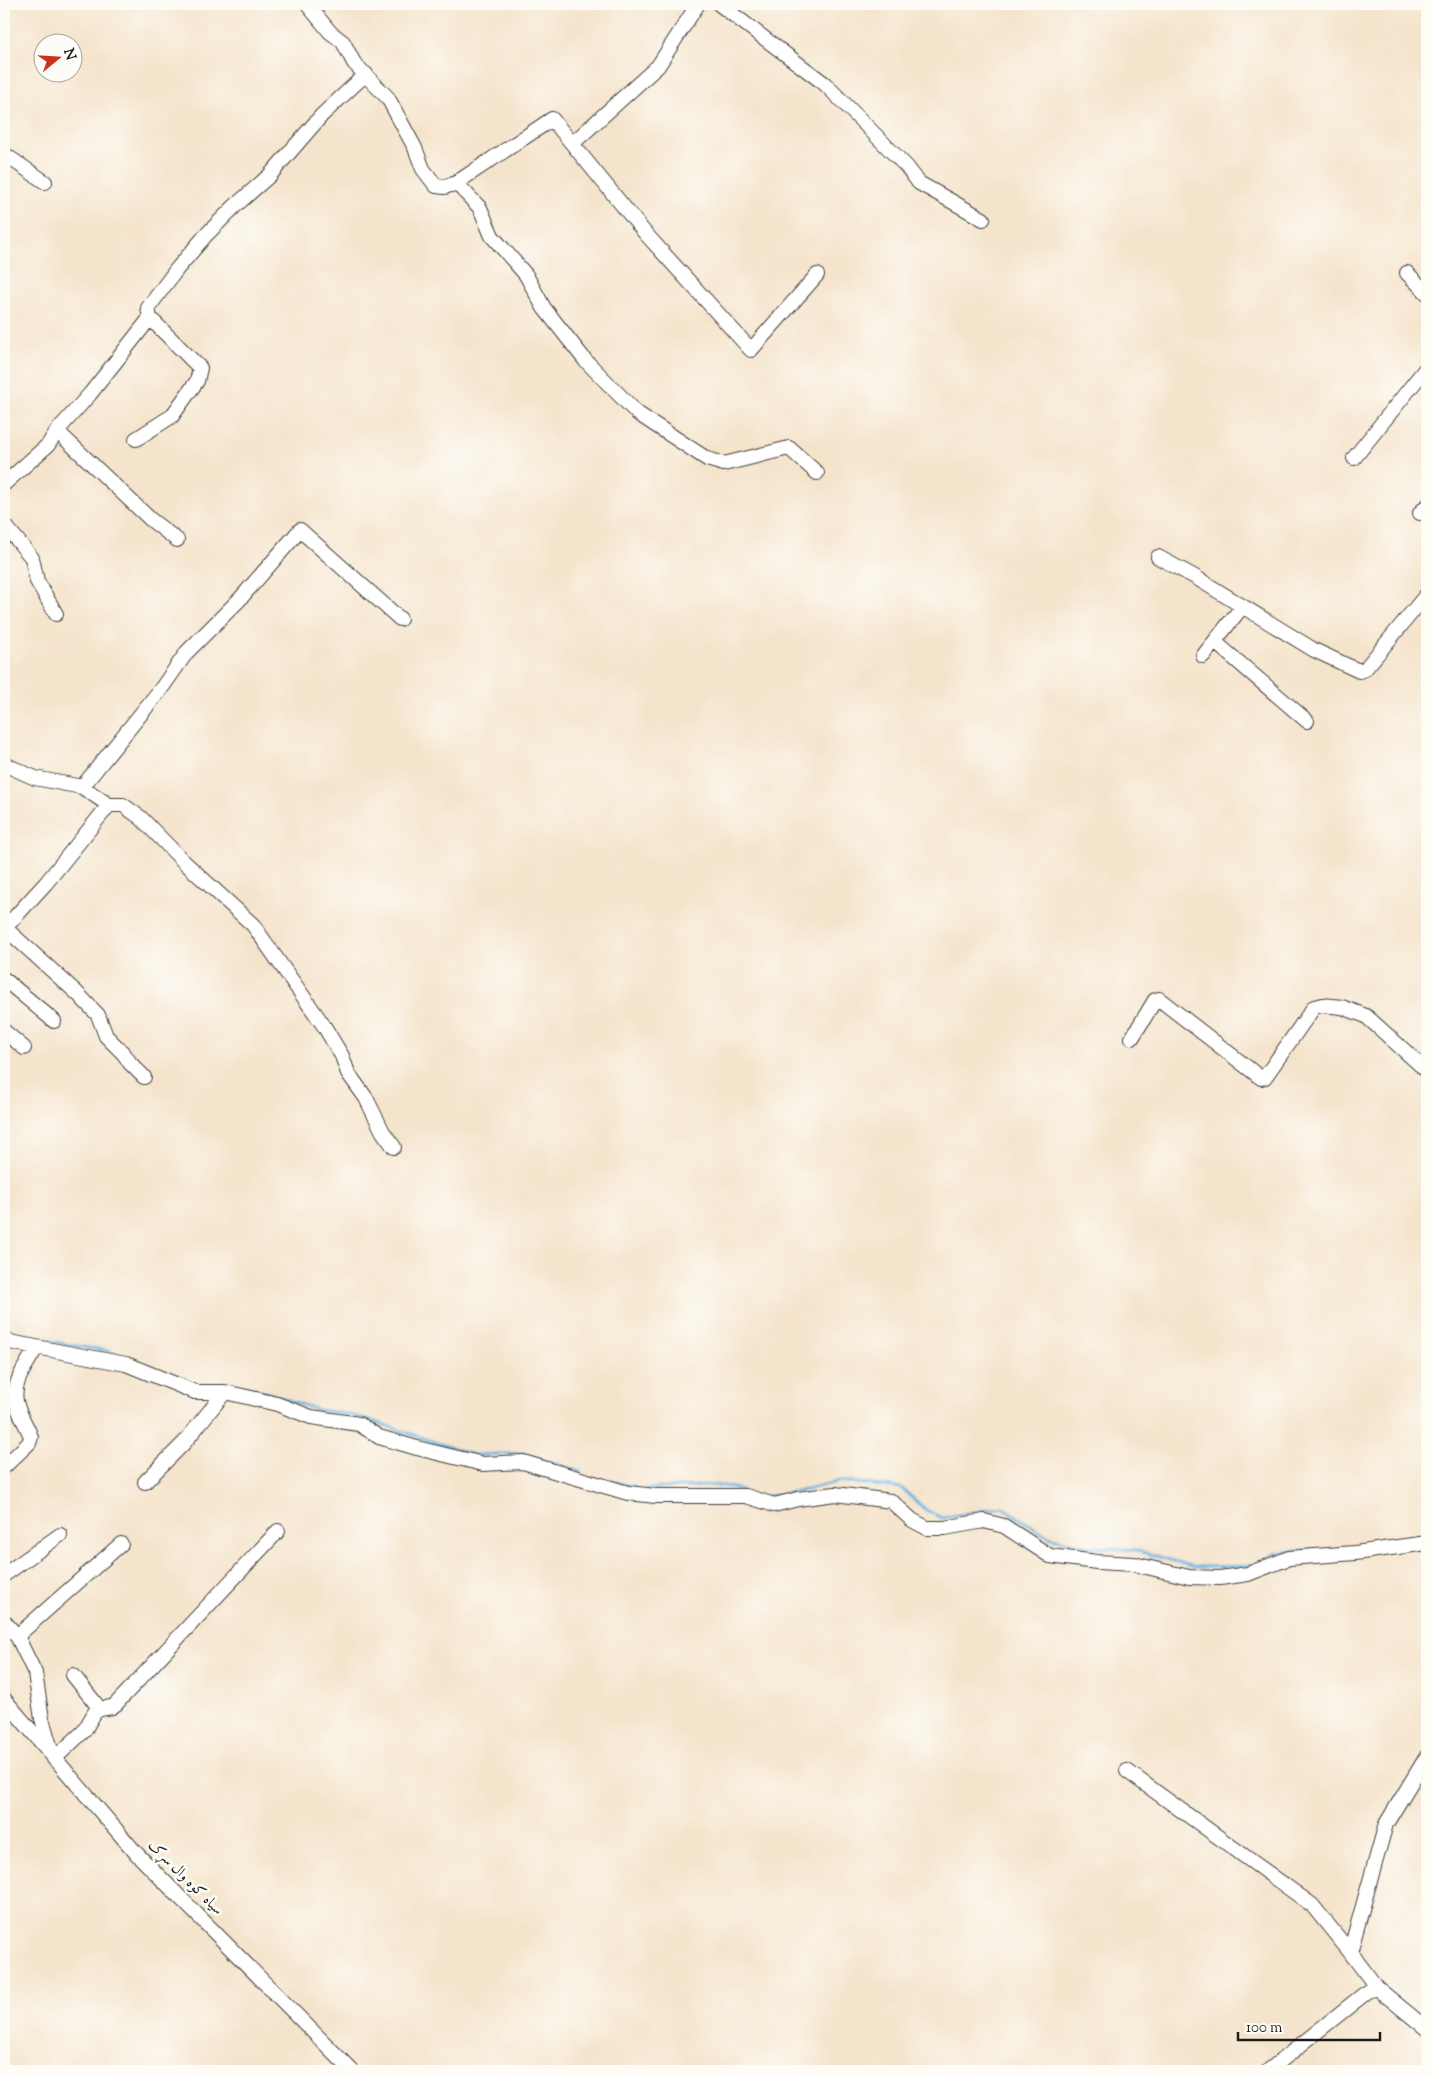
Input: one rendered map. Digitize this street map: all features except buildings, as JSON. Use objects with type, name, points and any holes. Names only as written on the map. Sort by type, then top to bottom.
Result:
[{"type":"street","points":[[307,4],[330,32],[343,42],[354,63],[388,98],[400,118],[423,169],[436,186],[445,187],[456,183],[552,119],[644,233],[751,350],[817,275]]},
{"type":"street","points":[[573,143],[658,66],[698,4]]},
{"type":"street","points":[[719,4],[825,84],[907,167],[920,183],[983,219]]},
{"type":"street","points":[[136,439],[172,416],[197,381],[200,368],[150,318],[148,308],[206,235],[270,175],[322,115],[366,74]]},
{"type":"street","points":[[4,154],[45,182]]},
{"type":"street","points":[[456,183],[480,208],[492,236],[526,274],[544,308],[585,360],[637,413],[707,459],[724,464],[789,448],[817,474]]},
{"type":"street","points":[[1407,273],[1427,293]]},
{"type":"street","points":[[4,484],[48,445],[57,430],[90,394],[150,318]]},
{"type":"street","points":[[1354,458],[1427,367]]},
{"type":"street","points":[[57,430],[150,519],[177,540]]},
{"type":"street","points":[[4,524],[32,558],[37,581],[56,614]]},
{"type":"street","points":[[82,787],[161,689],[187,652],[240,599],[300,530],[400,619]]},
{"type":"street","points":[[1158,557],[1314,650],[1359,671],[1365,669],[1427,594]]},
{"type":"street","points":[[1203,656],[1242,607]]},
{"type":"street","points":[[1215,642],[1307,721]]},
{"type":"street","points":[[4,764],[35,778],[82,787],[109,805],[123,805],[141,818],[183,861],[253,925],[324,1026],[342,1056],[348,1073],[366,1098],[383,1132],[394,1147]]},
{"type":"street","points":[[109,805],[46,883],[4,928],[77,993],[98,1015],[106,1036],[144,1077]]},
{"type":"street","points":[[4,979],[54,1020]]},
{"type":"street","points":[[1132,1038],[1155,1000],[1159,999],[1260,1078],[1265,1077],[1314,1006],[1342,1007],[1366,1016],[1427,1071]]},
{"type":"street","points":[[4,1031],[24,1048]]},
{"type":"street","points":[[4,1341],[126,1364],[195,1392],[225,1392],[277,1404],[311,1417],[360,1424],[379,1437],[417,1448],[483,1464],[523,1462],[628,1493],[656,1496],[746,1496],[774,1505],[798,1499],[835,1494],[891,1501],[912,1520],[927,1528],[945,1528],[984,1521],[1004,1526],[1050,1556],[1097,1562],[1134,1564],[1189,1577],[1220,1578],[1248,1574],[1289,1558],[1355,1553],[1427,1543]]},
{"type":"street","points":[[4,1467],[29,1443],[30,1438],[16,1404],[15,1391],[17,1381],[36,1348]]},
{"type":"street","points":[[144,1482],[184,1443],[225,1392]]},
{"type":"street","points":[[4,1621],[17,1636],[34,1673],[42,1719],[54,1759],[84,1731],[95,1712],[100,1708],[112,1707],[116,1704],[278,1531]]},
{"type":"street","points":[[4,1575],[60,1536]]},
{"type":"street","points":[[17,1636],[121,1544]]},
{"type":"street","points":[[72,1675],[100,1708]]},
{"type":"street","name":"سیاه کوه وال سړک","points":[[4,1700],[136,1853],[352,2071]]},
{"type":"street","points":[[1350,1952],[1386,1824],[1427,1756]]},
{"type":"street","points":[[1127,1771],[1312,1904],[1377,1988],[1427,2029]]},
{"type":"street","points":[[1268,2071],[1368,1992],[1377,1988]]},
{"type":"waterway","points":[[4,1329],[59,1343],[108,1351],[122,1357]]},
{"type":"waterway","points":[[232,1387],[250,1387],[318,1410],[370,1420],[473,1455],[523,1453],[580,1472]]},
{"type":"waterway","points":[[612,1481],[635,1487]]},
{"type":"waterway","points":[[767,1496],[800,1491],[840,1481],[901,1488],[926,1510],[942,1518],[1002,1507],[1049,1537],[1084,1546],[1135,1550],[1195,1567],[1252,1566]]},
{"type":"waterway","points":[[646,1489],[719,1485],[742,1490]]},
{"type":"waterway","points":[[1260,1562],[1276,1553],[1314,1549]]}]
